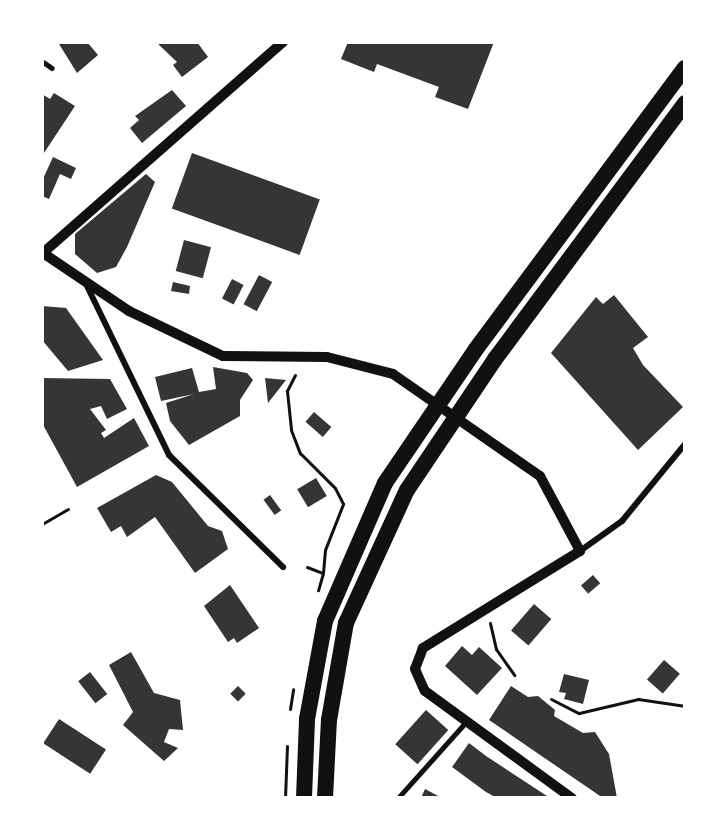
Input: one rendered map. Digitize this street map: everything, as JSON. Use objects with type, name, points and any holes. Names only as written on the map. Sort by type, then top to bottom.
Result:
[{"type":"highway","points":[[304,798],[307,719],[325,621],[385,483],[476,349],[685,68]]},
{"type":"highway","points":[[325,798],[329,720],[346,623],[406,490],[495,359],[685,103]]},
{"type":"street","points":[[276,44],[42,253],[87,286],[175,337],[223,356],[344,359],[393,374],[498,443],[540,476],[580,551]]},
{"type":"street","points":[[87,286],[169,455],[283,567]]},
{"type":"street","points":[[572,798],[465,723],[417,679],[423,648],[580,551],[622,521],[685,444]]},
{"type":"lane","points":[[42,61],[52,68]]},
{"type":"lane","points":[[398,798],[465,723]]},
{"type":"path","points":[[294,375],[286,400],[291,430],[300,453],[335,488],[343,504],[325,550],[323,572]]},
{"type":"path","points":[[42,524],[68,509]]},
{"type":"path","points":[[488,620],[496,649],[514,675]]},
{"type":"path","points":[[552,699],[579,713],[638,699],[685,706]]},
{"type":"building","points":[[51,42],[87,42],[98,55],[77,73],[59,44]]},
{"type":"building","points":[[156,42],[197,42],[208,57],[182,77],[173,65],[177,62]]},
{"type":"building","points":[[348,42],[494,42],[468,109],[435,97],[439,87],[377,64],[374,72],[341,59]]},
{"type":"building","points":[[172,90],[186,106],[142,143],[130,128],[139,120],[135,116]]},
{"type":"building","points":[[54,93],[75,106],[42,156],[42,94],[50,99]]},
{"type":"building","points":[[192,153],[320,200],[300,255],[172,208]]},
{"type":"building","points":[[53,157],[76,168],[71,179],[60,174],[49,199],[42,196],[42,181]]},
{"type":"building","points":[[146,174],[155,182],[127,247],[116,267],[97,273],[75,254],[75,234]]},
{"type":"building","points":[[184,240],[211,247],[203,278],[176,271]]},
{"type":"building","points":[[259,275],[272,282],[257,311],[244,304]]},
{"type":"building","points":[[232,279],[244,285],[234,305],[222,299]]},
{"type":"building","points":[[173,282],[190,286],[189,294],[171,291]]},
{"type":"building","points":[[614,295],[648,337],[633,348],[643,365],[683,407],[638,450],[551,353],[596,297],[603,304]]},
{"type":"building","points":[[42,306],[66,308],[103,360],[68,371],[42,340]]},
{"type":"building","points":[[213,367],[247,373],[253,380],[240,400],[240,416],[189,445],[170,421],[166,403],[194,394],[161,401],[155,377],[192,368],[199,392],[216,389]]},
{"type":"building","points":[[42,378],[110,379],[127,409],[107,419],[101,406],[90,409],[106,430],[101,433],[104,438],[134,418],[149,446],[77,487],[42,423]]},
{"type":"building","points":[[265,378],[286,380],[268,403]]},
{"type":"building","points":[[314,412],[331,427],[323,437],[305,422]]},
{"type":"building","points":[[156,475],[172,482],[208,526],[222,531],[228,549],[195,573],[155,517],[127,537],[121,526],[111,532],[97,508]]},
{"type":"building","points":[[316,478],[327,496],[308,507],[297,489]]},
{"type":"building","points":[[270,495],[281,510],[275,515],[264,500]]},
{"type":"building","points":[[593,575],[600,583],[588,594],[581,585]]},
{"type":"building","points":[[230,585],[259,628],[237,643],[234,638],[228,642],[204,606]]},
{"type":"building","points":[[534,604],[551,619],[528,646],[511,630]]},
{"type":"building","points":[[462,646],[472,655],[479,647],[502,668],[477,695],[445,666]]},
{"type":"building","points":[[131,652],[154,693],[180,700],[183,730],[169,729],[164,742],[178,748],[164,761],[123,725],[133,712],[109,665]]},
{"type":"building","points":[[664,660],[680,674],[663,693],[647,680]]},
{"type":"building","points":[[90,672],[107,694],[95,703],[78,681]]},
{"type":"building","points":[[564,674],[589,680],[583,704],[564,699],[566,693],[559,692]]},
{"type":"building","points":[[238,686],[246,694],[238,702],[230,694]]},
{"type":"building","points":[[511,686],[528,697],[538,696],[555,710],[554,716],[583,733],[595,732],[609,754],[617,798],[603,798],[489,720]]},
{"type":"building","points":[[426,710],[448,730],[418,764],[395,744]]},
{"type":"building","points":[[59,719],[106,749],[90,774],[43,743]]},
{"type":"building","points":[[469,743],[550,798],[497,798],[486,792],[452,767]]},
{"type":"building","points":[[425,789],[442,798],[421,798]]}]
